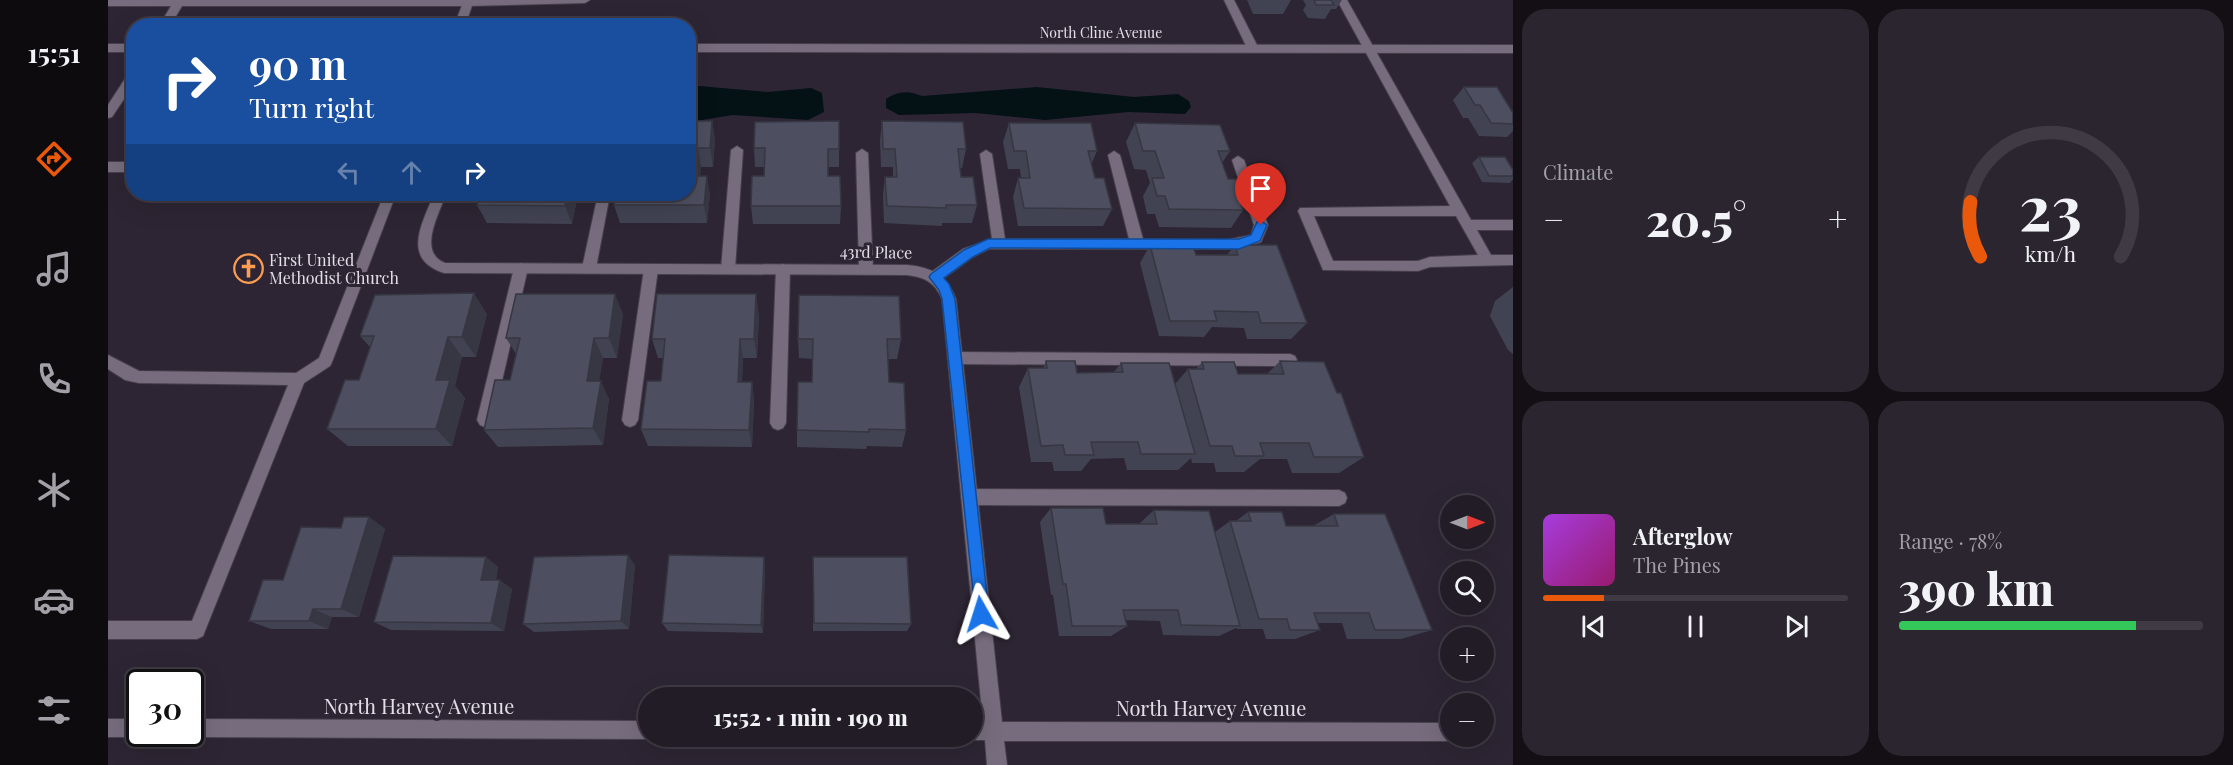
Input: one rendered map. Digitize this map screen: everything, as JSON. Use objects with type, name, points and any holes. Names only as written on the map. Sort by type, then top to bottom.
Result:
[{"type":"street","points":[[108,3],[132,1],[585,0]]},
{"type":"street","points":[[1229,0],[1253,49]]},
{"type":"street","points":[[1342,0],[1487,260]]},
{"type":"street","points":[[169,18],[180,1]]},
{"type":"street","points":[[462,18],[468,1]]},
{"type":"street","points":[[108,48],[126,48]]},
{"type":"street","name":"North Cline Avenue","points":[[696,48],[1513,49]]},
{"type":"street","points":[[108,114],[126,86]]},
{"type":"street","points":[[728,269],[737,150]]},
{"type":"street","points":[[862,153],[866,269]]},
{"type":"street","points":[[986,154],[999,242]]},
{"type":"street","points":[[1114,155],[1137,244]]},
{"type":"street","points":[[997,765],[949,299],[945,287],[935,277],[980,247],[999,242],[1239,244],[1256,238],[1261,225],[1238,160]]},
{"type":"street","points":[[108,167],[126,167]]},
{"type":"street","points":[[108,361],[130,375],[139,377],[298,379],[325,362],[387,201]]},
{"type":"street","name":"43rd Place","points":[[438,201],[424,247],[425,257],[432,265],[444,268],[866,269],[919,270],[935,277]]},
{"type":"street","points":[[588,268],[602,201]]},
{"type":"street","points":[[1460,212],[1305,212],[1328,266],[1418,266],[1430,262],[1513,260]]},
{"type":"street","points":[[1468,225],[1513,225]]},
{"type":"street","points":[[485,420],[521,268]]},
{"type":"street","points":[[630,420],[651,269]]},
{"type":"street","points":[[778,423],[783,269]]},
{"type":"street","points":[[955,358],[1290,360]]},
{"type":"street","points":[[108,630],[197,630],[298,379]]},
{"type":"street","points":[[969,496],[1339,498]]},
{"type":"street","points":[[108,728],[126,728]]},
{"type":"street","name":"North Harvey Avenue","points":[[204,728],[638,730]]},
{"type":"street","name":"North Harvey Avenue","points":[[983,730],[1440,732]]},
{"type":"shaded area","points":[[696,86],[768,92],[811,88],[822,93],[824,112],[808,120],[733,115],[696,121]]},
{"type":"shaded area","points":[[1037,87],[1134,97],[1178,94],[1189,101],[1191,107],[1185,114],[1128,112],[1045,120],[975,113],[899,115],[886,108],[886,99],[903,92],[922,96]]},
{"type":"building","points":[[1314,0],[1331,0],[1334,5],[1316,5]]},
{"type":"building","points":[[1464,87],[1497,87],[1513,113],[1513,124],[1491,123],[1480,105],[1475,105]]},
{"type":"building","points":[[696,121],[712,121],[710,148],[698,148],[696,167]]},
{"type":"building","points":[[839,121],[839,149],[828,149],[828,176],[840,176],[841,206],[751,206],[752,176],[764,176],[765,148],[754,148],[755,122]]},
{"type":"building","points":[[882,121],[963,122],[966,149],[958,149],[961,177],[973,177],[977,205],[946,205],[946,208],[887,206],[885,177],[897,177],[895,149],[883,149]]},
{"type":"building","points":[[1009,123],[1091,123],[1097,151],[1088,151],[1095,178],[1104,178],[1112,209],[1024,208],[1018,178],[1030,178],[1026,151],[1014,151]]},
{"type":"building","points":[[1135,123],[1220,125],[1230,151],[1218,151],[1228,179],[1239,179],[1246,196],[1238,196],[1243,210],[1169,209],[1165,196],[1157,196],[1152,178],[1164,178],[1155,151],[1143,151]]},
{"type":"building","points":[[1479,157],[1505,157],[1513,170],[1513,176],[1489,176]]},
{"type":"building","points":[[696,176],[707,176],[704,205],[614,205],[615,201],[696,201]]},
{"type":"building","points":[[478,201],[566,201],[565,206],[477,205]]},
{"type":"building","points":[[1150,245],[1193,246],[1196,255],[1238,255],[1235,245],[1277,245],[1307,323],[1261,323],[1258,312],[1214,311],[1217,321],[1170,321]]},
{"type":"building","points":[[474,293],[462,337],[448,337],[436,380],[450,380],[436,429],[327,429],[345,380],[359,380],[374,336],[360,336],[375,295]]},
{"type":"building","points":[[516,294],[615,294],[609,338],[594,338],[587,381],[601,381],[593,428],[484,430],[495,380],[510,380],[520,338],[506,338]]},
{"type":"building","points":[[657,294],[756,294],[754,339],[740,339],[738,382],[752,382],[749,430],[641,429],[647,381],[661,381],[665,339],[652,339]]},
{"type":"building","points":[[799,295],[899,296],[901,339],[887,339],[889,382],[904,383],[906,430],[869,429],[869,432],[797,430],[798,382],[812,382],[813,339],[798,339]]},
{"type":"building","points":[[1046,361],[1075,361],[1077,373],[1123,372],[1121,363],[1169,363],[1195,454],[1141,454],[1138,442],[1091,442],[1094,455],[1065,455],[1063,445],[1041,446],[1028,368],[1047,368]]},
{"type":"building","points":[[1280,361],[1324,362],[1337,393],[1341,393],[1364,457],[1314,457],[1309,443],[1260,443],[1264,456],[1235,456],[1232,446],[1210,446],[1188,369],[1204,369],[1202,362],[1234,362],[1238,374],[1284,374]]},
{"type":"building","points":[[1051,508],[1103,508],[1106,524],[1157,524],[1154,510],[1209,511],[1240,626],[1181,625],[1178,610],[1123,610],[1127,626],[1072,626]]},
{"type":"building","points":[[1248,512],[1282,512],[1286,526],[1338,526],[1334,514],[1385,514],[1432,630],[1375,630],[1369,613],[1314,613],[1320,630],[1290,630],[1287,619],[1259,619],[1230,521],[1251,521]]},
{"type":"building","points":[[344,517],[369,517],[341,609],[313,609],[309,621],[249,621],[263,580],[283,580],[301,527],[341,528]]},
{"type":"building","points":[[628,555],[621,621],[523,624],[534,557]]},
{"type":"building","points":[[669,555],[764,557],[761,625],[662,623]]},
{"type":"building","points":[[393,556],[486,557],[481,580],[500,580],[491,623],[374,622]]},
{"type":"building","points":[[813,557],[907,557],[911,624],[814,623]]},
{"type":"place","name":"First United Methodist Church","points":[[248,269]]},
{"type":"route","points":[[981,614],[949,299],[945,287],[935,277],[968,253],[988,243],[1239,244],[1256,238],[1261,225]]}]
